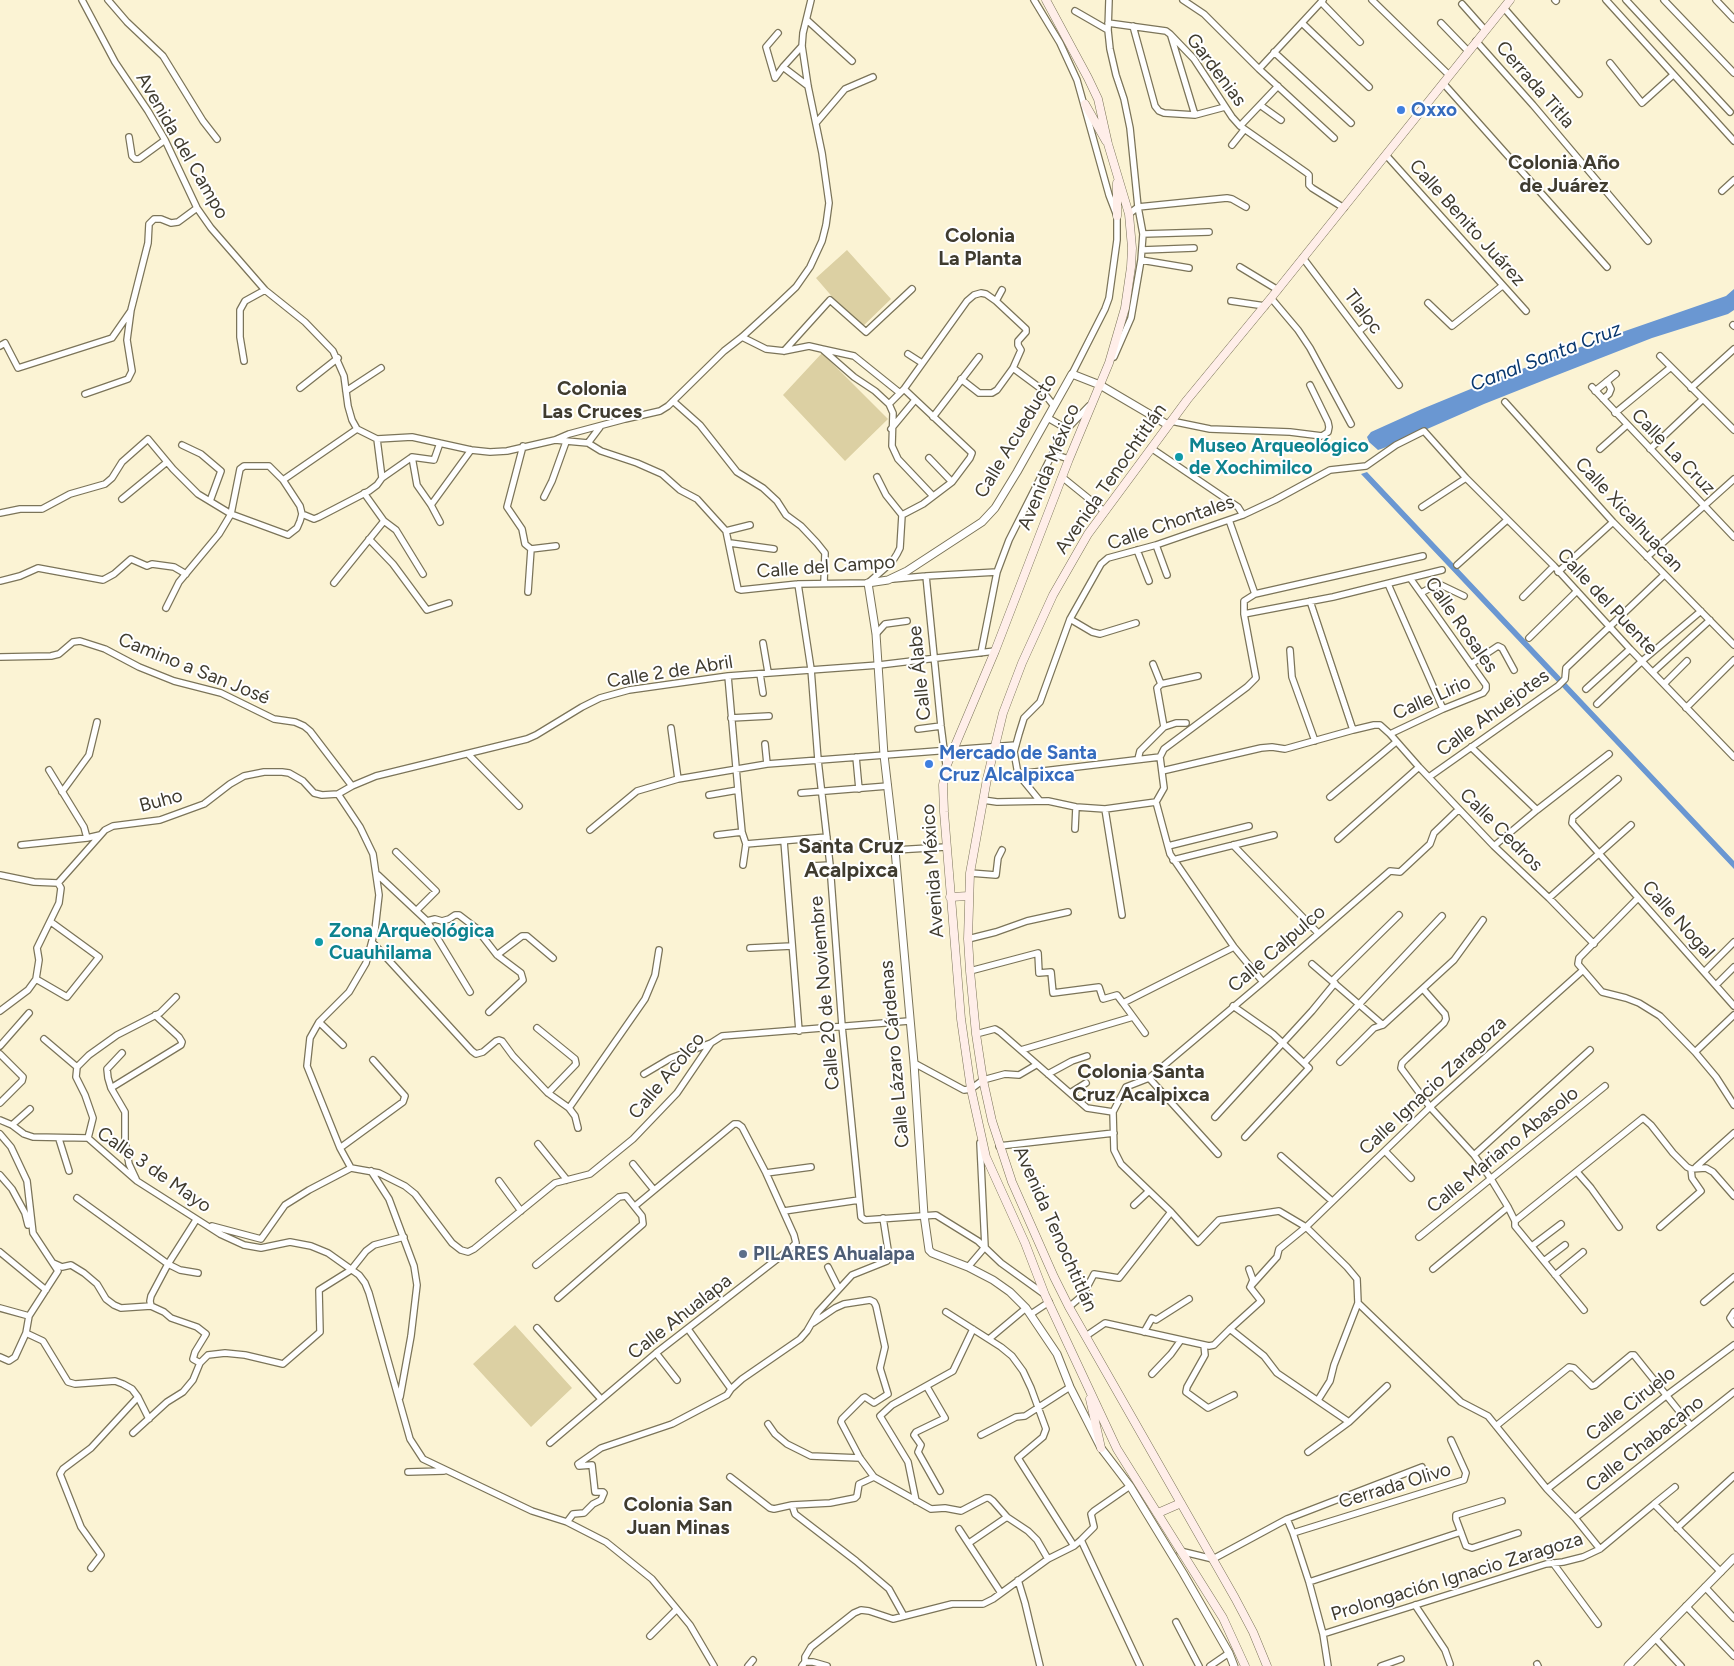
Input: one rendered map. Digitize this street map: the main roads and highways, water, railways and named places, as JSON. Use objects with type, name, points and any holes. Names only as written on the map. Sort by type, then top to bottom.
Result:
[{"type":"main road","name":"Avenida México","points":[[1046,0],[1098,100],[1108,144],[1128,214],[1132,248],[1129,288],[1110,363],[1069,459],[995,652],[946,767],[943,785],[946,847],[961,1019],[971,1089],[986,1157],[1025,1243],[1047,1298],[1086,1382]]},
{"type":"main road","name":"Avenida Tenochtitlán","points":[[1267,1666],[1252,1632],[1213,1560],[1069,1307],[1012,1182],[999,1146],[982,1080],[968,939],[970,873],[994,746],[1003,713],[1022,663],[1050,603],[1088,534],[1170,423],[1510,0]]},
{"type":"main road","points":[[1085,104],[1108,144]]},
{"type":"main road","points":[[1117,216],[1118,176]]},
{"type":"main road","points":[[950,897],[969,896]]},
{"type":"main road","points":[[953,921],[968,919]]},
{"type":"main road","points":[[980,1128],[992,1122]]},
{"type":"main road","points":[[1086,1382],[1101,1448]]},
{"type":"main road","points":[[1086,1382],[1117,1449],[1223,1618],[1245,1666]]},
{"type":"main road","points":[[1158,1513],[1181,1503]]},
{"type":"water","points":[[1734,289],[1734,310],[1728,314],[1652,338],[1484,404],[1384,448],[1378,450],[1369,442],[1367,437],[1371,432],[1422,409],[1495,379],[1602,339],[1726,296]]},
{"type":"water","points":[[1367,472],[1734,861],[1734,869],[1361,474]]},
{"type":"place","name":"Oxxo","points":[[1401,110]]},
{"type":"place","name":"Museo Arqueológico de Xochimilco","points":[[1179,457]]},
{"type":"place","name":"Mercado de Santa Cruz Alcalpixca","points":[[929,764]]},
{"type":"place","name":"Zona Arqueológica Cuauhilama","points":[[319,942]]},
{"type":"place","name":"PILARES Ahualapa","points":[[743,1254]]},
{"type":"district","name":"Colonia Año de Juárez","points":[[1564,174]]},
{"type":"district","name":"Colonia La Planta","points":[[980,248]]},
{"type":"district","name":"Colonia Las Cruces","points":[[592,400]]},
{"type":"district","name":"Santa Cruz Acalpixca","points":[[851,859]]},
{"type":"district","name":"Colonia Santa Cruz Acalpixca","points":[[1141,1084]]},
{"type":"district","name":"Colonia San Juan Minas","points":[[678,1516]]},
{"type":"water label","name":"Canal Santa Cruz","points":[[1546,357]]}]
